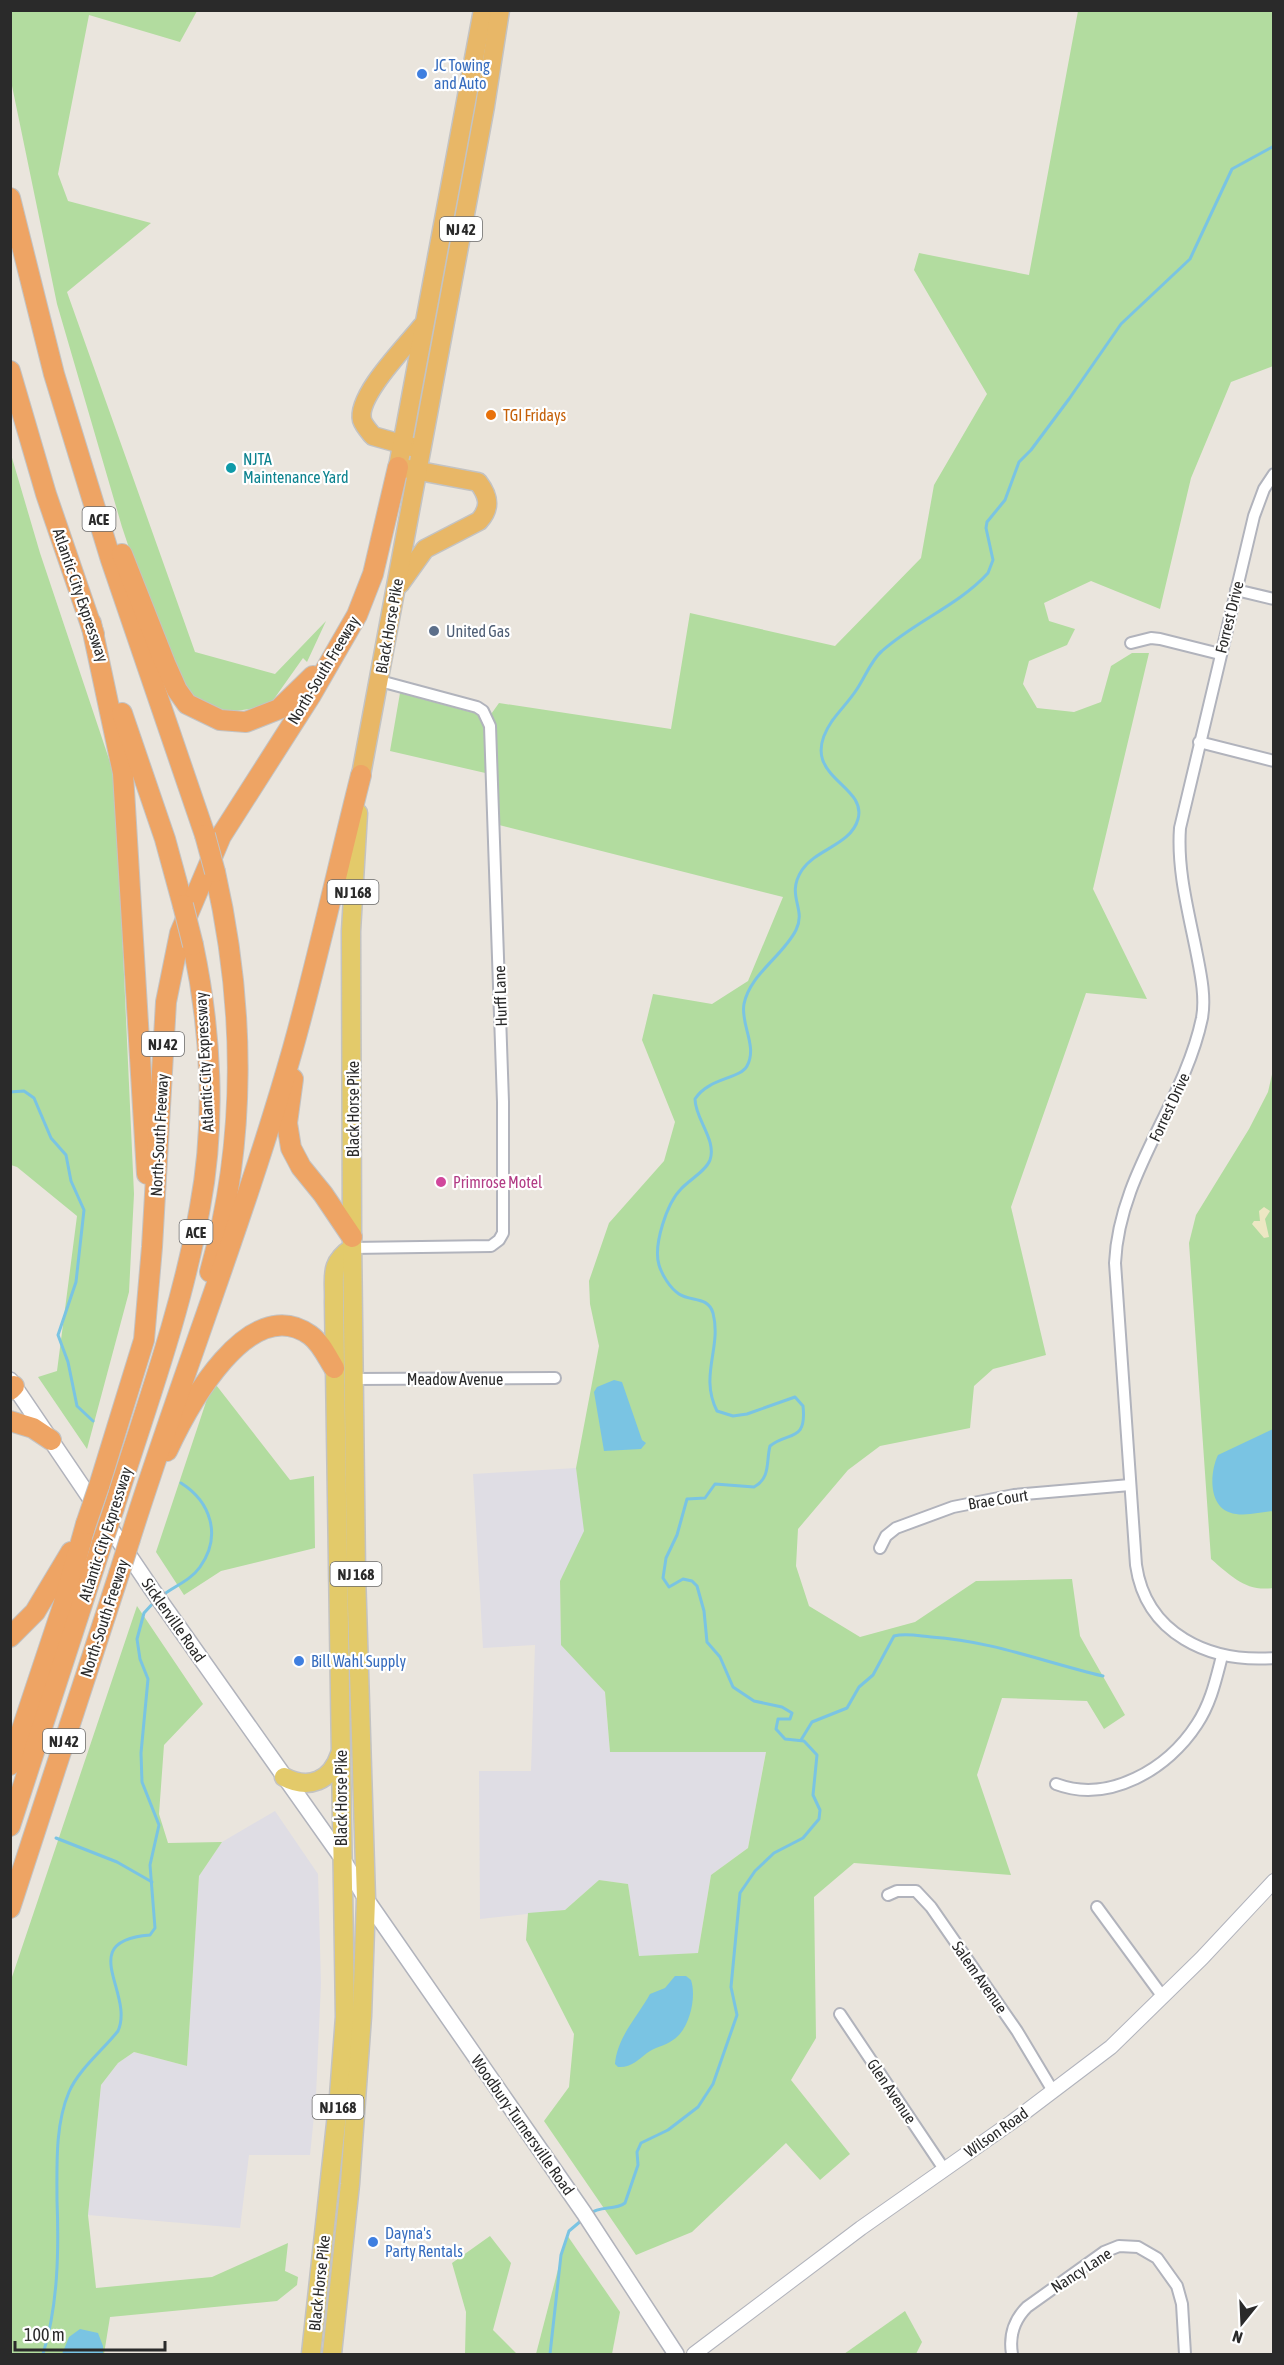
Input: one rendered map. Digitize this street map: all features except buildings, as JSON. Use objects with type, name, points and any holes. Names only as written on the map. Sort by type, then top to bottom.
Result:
[{"type":"highway","name":"Black Horse Pike","points":[[411,446],[423,324],[483,10]]},
{"type":"highway","name":"Black Horse Pike","points":[[361,776],[395,593],[411,446],[485,106],[500,10]]},
{"type":"highway","name":"Atlantic City Expressway","points":[[10,198],[54,374],[111,560],[205,835],[215,872],[236,988],[238,1082],[235,1133],[220,1232],[165,1427]]},
{"type":"highway","points":[[411,446],[373,436],[362,419],[362,410],[373,388],[423,324]]},
{"type":"highway","name":"Atlantic City Expressway","points":[[10,371],[46,494],[165,839],[183,905],[200,978],[209,1126],[201,1206],[185,1278],[114,1509],[10,1826]]},
{"type":"highway","points":[[54,374],[165,663],[177,690],[187,704],[204,714],[232,722],[262,717],[279,709],[293,697],[345,640]]},
{"type":"highway","points":[[395,593],[425,549],[479,521],[485,515],[488,504],[487,494],[478,482],[407,469]]},
{"type":"highway","name":"North-South Freeway","points":[[10,1765],[63,1606],[144,1340],[152,1247],[166,1002],[180,933],[221,836],[345,640],[373,574],[407,469]]},
{"type":"highway","points":[[91,623],[123,773],[152,1247]]},
{"type":"highway","name":"North-South Freeway","points":[[10,1908],[165,1427],[221,1276],[293,1048],[361,776]]},
{"type":"highway","points":[[309,986],[287,1123],[291,1148],[301,1167],[352,1243]]},
{"type":"highway","points":[[130,1539],[165,1456],[181,1425],[219,1363],[245,1339],[266,1327],[278,1326],[302,1330],[320,1345],[334,1368]]},
{"type":"highway","points":[[10,1421],[33,1428],[51,1440]]},
{"type":"highway","points":[[10,1637],[35,1611],[49,1591],[87,1524]]},
{"type":"main road","name":"Black Horse Pike","points":[[332,2355],[350,2184],[362,2016],[366,1899],[356,1574],[352,1243],[351,931],[361,776]]},
{"type":"main road","name":"Black Horse Pike","points":[[311,2355],[331,2179],[345,2017],[334,1368],[335,1266],[339,1257],[352,1243]]},
{"type":"main road","name":"Sicklerville Road","points":[[12,1385],[342,1858]]},
{"type":"main road","points":[[336,1423],[355,1424]]},
{"type":"main road","points":[[338,1574],[356,1574]]},
{"type":"main road","points":[[284,1777],[302,1784],[317,1782],[334,1768],[341,1750]]},
{"type":"main road","name":"Woodbury-Turnersville Road","points":[[342,1858],[366,1899],[587,2217],[676,2355]]},
{"type":"street","name":"Forrest Drive","points":[[1274,474],[1257,505],[1199,742],[1179,840],[1180,866],[1201,976],[1202,1015],[1188,1065],[1127,1197],[1116,1249],[1116,1292],[1136,1565],[1145,1597],[1158,1617],[1183,1640],[1222,1656],[1274,1658]]},
{"type":"street","points":[[1236,590],[1274,599]]},
{"type":"street","points":[[1131,643],[1160,639],[1220,654]]},
{"type":"street","name":"Hurff Lane","points":[[352,1243],[491,1246],[500,1240],[503,1233],[503,1102],[490,726],[483,711],[477,707],[380,681]]},
{"type":"street","points":[[1199,742],[1274,761]]},
{"type":"street","name":"Meadow Avenue","points":[[355,1379],[555,1378]]},
{"type":"street","name":"Brae Court","points":[[880,1548],[886,1536],[896,1528],[953,1507],[1014,1495],[1130,1485]]},
{"type":"street","points":[[1056,1784],[1079,1790],[1109,1788],[1160,1764],[1186,1738],[1201,1717],[1211,1696],[1222,1656]]},
{"type":"street","name":"Wilson Road","points":[[694,2355],[861,2228],[1053,2091],[1111,2046],[1162,1997],[1274,1881]]},
{"type":"street","name":"Salem Avenue","points":[[888,1895],[897,1891],[916,1891],[931,1906],[1017,2031],[1053,2091]]},
{"type":"street","points":[[1096,1908],[1162,1997]]},
{"type":"street","name":"Glen Avenue","points":[[840,2014],[944,2169]]},
{"type":"street","points":[[331,2179],[350,2184]]},
{"type":"street","name":"Nancy Lane","points":[[1012,2355],[1014,2325],[1027,2307],[1104,2252],[1131,2246],[1145,2250],[1157,2258],[1177,2286],[1182,2304],[1185,2355]]},
{"type":"shaded area","points":[[576,1468],[585,1531],[560,1581],[561,1644],[605,1692],[610,1752],[766,1751],[748,1848],[711,1875],[698,1953],[639,1957],[628,1884],[599,1880],[565,1910],[480,1919],[479,1771],[531,1771],[535,1645],[483,1648],[473,1474]]},
{"type":"shaded area","points":[[275,1811],[318,1874],[321,1983],[316,2096],[310,2155],[249,2155],[240,2228],[88,2215],[101,2085],[118,2063],[134,2052],[187,2066],[199,1876],[222,1842]]},
{"type":"green space","points":[[10,11],[197,11],[180,42],[89,15],[58,174],[68,201],[151,223],[67,292],[195,652],[275,674],[326,621],[307,662],[303,658],[269,706],[222,713],[186,692],[179,697],[122,527],[57,304],[11,81]]},
{"type":"green space","points":[[1078,11],[1273,11],[1273,366],[1231,382],[1191,478],[1160,609],[1091,581],[1044,603],[1049,621],[1075,629],[1067,645],[1029,661],[1023,684],[1037,708],[1074,712],[1101,702],[1111,666],[1132,653],[1149,653],[1093,889],[1147,999],[1086,993],[1011,1207],[1046,1355],[993,1369],[974,1386],[970,1428],[880,1446],[848,1470],[798,1529],[796,1566],[809,1606],[860,1637],[915,1622],[976,1581],[1072,1579],[1080,1636],[1125,1715],[1104,1729],[1087,1701],[1002,1698],[977,1775],[1011,1875],[854,1863],[814,1897],[816,2038],[791,2080],[850,2154],[820,2180],[786,2143],[692,2232],[636,2255],[544,2121],[569,2087],[574,2034],[526,1940],[528,1913],[565,1910],[599,1880],[628,1884],[639,1956],[698,1953],[711,1875],[748,1848],[766,1752],[610,1752],[605,1692],[561,1645],[560,1581],[584,1531],[576,1468],[599,1346],[590,1304],[589,1281],[609,1223],[664,1161],[675,1122],[642,1040],[653,994],[712,1004],[748,981],[783,897],[495,824],[494,775],[390,751],[400,693],[489,717],[499,703],[671,729],[690,613],[835,646],[921,558],[934,485],[987,394],[914,270],[919,253],[1029,275]]},
{"type":"green space","points":[[10,451],[40,553],[115,777],[134,1194],[129,1292],[87,1449],[38,1377],[57,1371],[77,1216],[17,1167],[11,1165]]},
{"type":"green space","points":[[1273,1070],[1273,1588],[1263,1589],[1239,1581],[1211,1559],[1189,1243],[1196,1215],[1249,1129],[1268,1092]]},
{"type":"green space","points":[[213,1381],[290,1480],[314,1476],[315,1548],[221,1571],[184,1595],[156,1552]]},
{"type":"green space","points":[[137,1606],[203,1704],[164,1745],[159,1814],[168,1843],[222,1842],[199,1876],[187,2066],[134,2052],[118,2063],[101,2085],[88,2215],[96,2288],[212,2277],[288,2243],[285,2271],[298,2277],[297,2285],[277,2301],[110,2317],[104,2354],[11,2354],[11,1980]]},
{"type":"green space","points":[[567,2235],[620,2312],[612,2354],[536,2354]]},
{"type":"green space","points":[[490,2236],[511,2263],[493,2330],[517,2354],[465,2354],[466,2312],[452,2263]]},
{"type":"green space","points":[[905,2311],[922,2342],[916,2354],[844,2354]]},
{"type":"sand","points":[[1264,1207],[1270,1211],[1265,1219],[1269,1237],[1264,1238],[1252,1224],[1254,1221],[1260,1221],[1259,1211]]},
{"type":"water","points":[[614,1380],[622,1382],[642,1440],[646,1443],[641,1449],[604,1451],[594,1392],[597,1387]]},
{"type":"water","points":[[1273,1429],[1273,1511],[1245,1515],[1227,1511],[1220,1506],[1213,1490],[1213,1472],[1218,1455]]},
{"type":"water","points":[[675,1976],[686,1976],[691,1980],[693,1987],[690,2013],[683,2029],[667,2044],[650,2051],[634,2063],[618,2067],[615,2064],[617,2054],[629,2027],[650,1994],[665,1988]]},
{"type":"water","points":[[80,2329],[98,2333],[103,2346],[103,2354],[62,2354],[69,2337]]},
{"type":"waterway","points":[[589,2214],[625,2203],[638,2165],[637,2152],[641,2143],[668,2130],[698,2107],[713,2084],[737,2015],[731,1987],[740,1893],[755,1871],[774,1853],[803,1838],[819,1819],[820,1810],[813,1795],[817,1755],[804,1741],[785,1739],[776,1729],[778,1719],[790,1719],[792,1713],[782,1707],[754,1701],[733,1687],[720,1657],[707,1642],[704,1611],[697,1586],[692,1581],[683,1579],[669,1587],[663,1578],[666,1558],[677,1535],[687,1499],[705,1498],[715,1484],[754,1487],[763,1479],[767,1469],[770,1446],[799,1431],[803,1418],[803,1406],[795,1397],[747,1414],[733,1416],[717,1411],[710,1385],[715,1338],[713,1313],[707,1304],[676,1291],[667,1281],[659,1265],[658,1247],[666,1214],[676,1195],[705,1168],[710,1160],[711,1145],[698,1114],[695,1099],[708,1087],[738,1074],[747,1066],[751,1051],[744,1019],[744,1004],[753,983],[796,930],[799,922],[795,887],[797,879],[808,863],[848,835],[858,819],[858,807],[853,796],[834,778],[821,755],[823,740],[832,721],[854,693],[878,654],[908,631],[964,595],[988,573],[993,560],[986,528],[987,522],[1005,500],[1019,462],[1031,450],[1069,399],[1121,324],[1190,259],[1232,169],[1274,146]]},
{"type":"waterway","points":[[10,1092],[24,1091],[34,1098],[51,1138],[66,1155],[71,1181],[84,1210],[76,1282],[58,1335],[68,1362],[77,1406],[93,1421]]},
{"type":"waterway","points":[[163,1595],[196,1572],[207,1555],[211,1543],[212,1532],[206,1510],[200,1500],[181,1483]]},
{"type":"waterway","points":[[43,2354],[55,2298],[58,2239],[58,2145],[64,2105],[79,2075],[118,2031],[121,2016],[111,1958],[115,1947],[128,1939],[150,1935],[155,1928],[150,1865],[159,1825],[142,1782],[141,1753],[148,1679],[140,1659],[137,1639],[144,1613],[155,1601]]},
{"type":"waterway","points":[[801,1740],[812,1722],[847,1708],[859,1687],[873,1675],[894,1636],[912,1635],[975,1643],[1103,1676]]},
{"type":"waterway","points":[[56,1838],[117,1862],[152,1882]]},
{"type":"waterway","points":[[550,2354],[561,2255],[569,2231],[582,2220]]},
{"type":"place","name":"JC Towing and Auto","points":[[422,74]]},
{"type":"place","name":"TGI Fridays","points":[[491,415]]},
{"type":"place","name":"NJTA Maintenance Yard","points":[[231,468]]},
{"type":"place","name":"United Gas","points":[[434,631]]},
{"type":"place","name":"Primrose Motel","points":[[441,1182]]},
{"type":"place","name":"Bill Wahl Supply","points":[[299,1661]]},
{"type":"place","name":"Dayna's Party Rentals","points":[[373,2242]]}]
